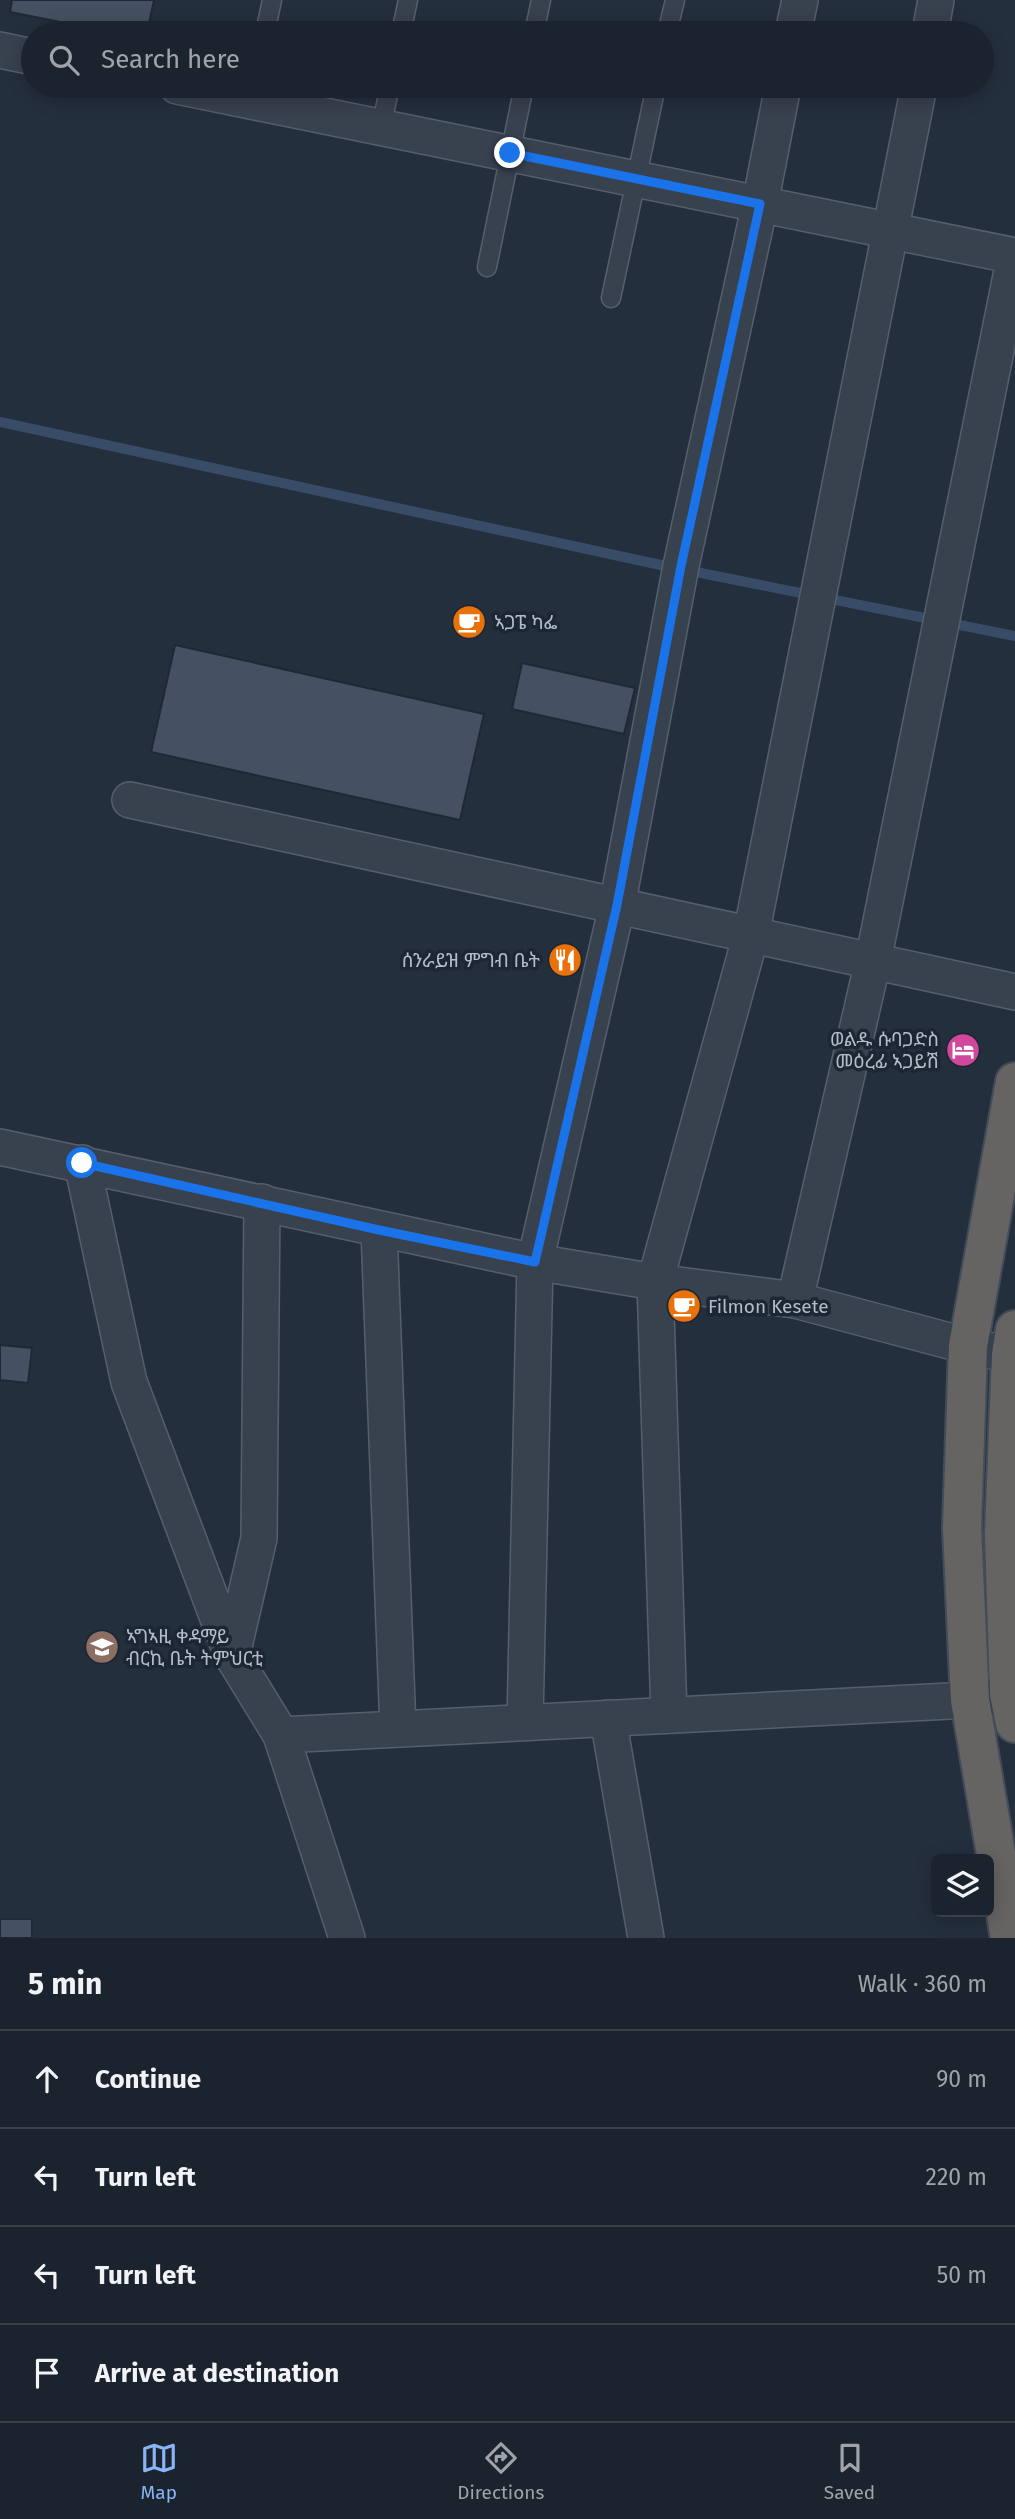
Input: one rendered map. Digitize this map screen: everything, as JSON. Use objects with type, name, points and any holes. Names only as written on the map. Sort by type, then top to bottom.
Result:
[{"type":"highway","points":[[1010,1938],[970,1700],[962,1528],[968,1346],[1015,1082]]},
{"type":"highway","points":[[1013,1703],[1004,1535],[1014,1347]]},
{"type":"street","points":[[796,21],[800,0]]},
{"type":"street","points":[[932,21],[936,0]]},
{"type":"street","points":[[0,50],[21,54]]},
{"type":"street","points":[[272,98],[381,127],[1015,256],[873,961],[795,1300]]},
{"type":"street","points":[[525,1722],[535,1262],[617,905],[681,566],[781,98]]},
{"type":"street","points":[[669,1715],[655,1282],[751,935],[917,98]]},
{"type":"street","points":[[130,800],[1015,992]]},
{"type":"street","points":[[0,1147],[535,1262],[655,1282],[795,1300],[968,1346],[1014,1347]]},
{"type":"street","points":[[82,1163],[129,1382],[232,1655],[281,1735],[348,1938]]},
{"type":"street","points":[[232,1655],[259,1538],[262,1202]]},
{"type":"street","points":[[379,1230],[398,1729]]},
{"type":"street","points":[[281,1735],[970,1700],[1013,1703]]},
{"type":"street","points":[[608,1718],[646,1938]]},
{"type":"lane","points":[[268,21],[272,0]]},
{"type":"lane","points":[[404,21],[408,0]]},
{"type":"lane","points":[[537,21],[541,0]]},
{"type":"lane","points":[[670,21],[674,0]]},
{"type":"lane","points":[[381,127],[387,98]]},
{"type":"lane","points":[[487,267],[521,98]]},
{"type":"lane","points":[[611,298],[653,98]]},
{"type":"building","points":[[12,0],[154,0],[150,21],[55,21],[10,12]]},
{"type":"building","points":[[175,645],[484,714],[460,820],[151,752]]},
{"type":"building","points":[[522,663],[635,688],[624,734],[512,709]]},
{"type":"building","points":[[0,1345],[32,1348],[28,1383],[0,1380]]},
{"type":"building","points":[[0,1919],[32,1919],[32,1938],[0,1938]]},
{"type":"waterway","points":[[0,422],[656,564],[1015,636]]},
{"type":"place","name":"ኣጋፔ ካፌ","points":[[469,622]]},
{"type":"place","name":"ሰንራይዝ ምግብ ቤት","points":[[565,960]]},
{"type":"place","name":"ወልዱ ሱባጋድስ መዕረፊ ኣጋይሽ","points":[[963,1050]]},
{"type":"place","name":"Filmon Kesete","points":[[684,1306]]},
{"type":"place","name":"ኣግኣዚ ቀዳማይ ብርኪ ቤት ትምህርቲ","points":[[102,1647]]},
{"type":"route","points":[[82,1163],[535,1262],[617,905],[681,566],[760,204],[510,153]]}]
